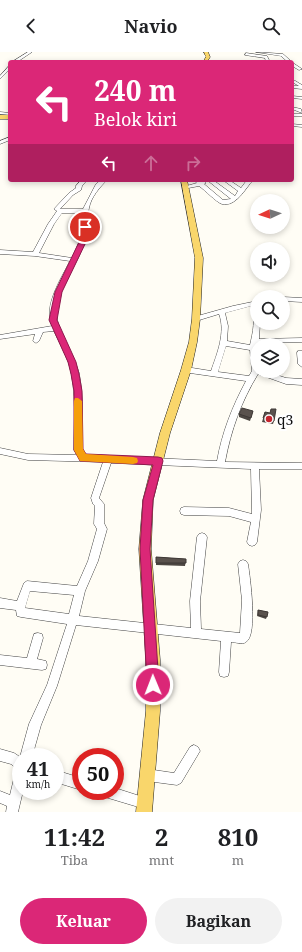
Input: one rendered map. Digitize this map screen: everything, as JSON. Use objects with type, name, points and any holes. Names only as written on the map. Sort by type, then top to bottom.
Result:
[{"type":"main road","points":[[144,807],[153,711],[145,549],[148,500],[174,401],[186,370],[193,342],[196,319],[199,258],[184,184]]},
{"type":"street","points":[[17,60],[30,52]]},
{"type":"street","points":[[258,52],[285,56],[288,60]]},
{"type":"street","points":[[246,56],[263,60]]},
{"type":"street","points":[[294,66],[300,68]]},
{"type":"street","points":[[0,78],[8,70]]},
{"type":"street","points":[[302,98],[294,97],[294,105],[302,105]]},
{"type":"street","points":[[294,108],[300,110],[302,114]]},
{"type":"street","points":[[60,211],[57,209],[71,194],[79,189],[79,186],[82,182]]},
{"type":"street","points":[[84,458],[78,450],[78,391],[75,374],[72,362],[52,317],[58,292],[83,240],[86,208],[101,182]]},
{"type":"street","points":[[184,184],[198,182],[221,201],[227,202],[236,199],[248,182]]},
{"type":"street","points":[[215,182],[236,199]]},
{"type":"street","points":[[234,182],[241,191]]},
{"type":"street","points":[[60,211],[85,212]]},
{"type":"street","points":[[35,254],[51,224],[60,211]]},
{"type":"street","points":[[0,252],[35,254],[74,260]]},
{"type":"street","points":[[290,299],[302,300]]},
{"type":"street","points":[[196,319],[250,304]]},
{"type":"street","points":[[214,374],[223,343],[226,322],[221,312]]},
{"type":"street","points":[[0,337],[56,328]]},
{"type":"street","points":[[36,341],[40,330]]},
{"type":"street","points":[[290,341],[302,340]]},
{"type":"street","points":[[223,343],[250,344]]},
{"type":"street","points":[[300,353],[302,364]]},
{"type":"street","points":[[186,370],[251,379],[237,402],[230,420],[220,465]]},
{"type":"street","points":[[277,378],[286,381],[302,382]]},
{"type":"street","points":[[0,452],[28,457],[158,461],[220,465],[302,466]]},
{"type":"street","points":[[28,748],[35,724],[52,686],[73,620],[80,592],[93,561],[102,529],[98,524],[100,504],[95,498],[108,460]]},
{"type":"street","points":[[252,542],[257,510],[255,465]]},
{"type":"street","points":[[184,511],[229,512],[256,519]]},
{"type":"street","points":[[196,632],[195,601],[202,537]]},
{"type":"street","points":[[80,592],[27,586],[20,606],[21,612],[150,630],[196,632],[243,638],[245,636],[248,616],[248,603],[243,564]]},
{"type":"street","points":[[0,603],[20,606]]},
{"type":"street","points":[[224,672],[226,636]]},
{"type":"street","points":[[30,664],[38,638]]},
{"type":"street","points":[[0,660],[42,665]]},
{"type":"street","points":[[147,775],[177,779],[194,751]]},
{"type":"street","points":[[0,755],[12,758]]},
{"type":"street","points":[[0,797],[13,807]]},
{"type":"street","points":[[124,799],[144,807]]},
{"type":"building","points":[[242,408],[253,411],[251,418],[239,414]]},
{"type":"building","points":[[271,409],[276,409],[274,421],[263,418],[265,412],[270,413]]},
{"type":"building","points":[[156,557],[186,559],[186,563],[156,563]]},
{"type":"building","points":[[258,610],[268,612],[267,617],[258,615]]},
{"type":"slow traffic","points":[[78,401],[78,450],[84,458],[133,461]]},
{"type":"place","name":"q3","points":[[269,419]]},
{"type":"route","points":[[85,227],[83,240],[58,292],[52,317],[72,362],[77,383],[78,450],[84,458],[158,461],[148,500],[145,549],[153,685]]}]
